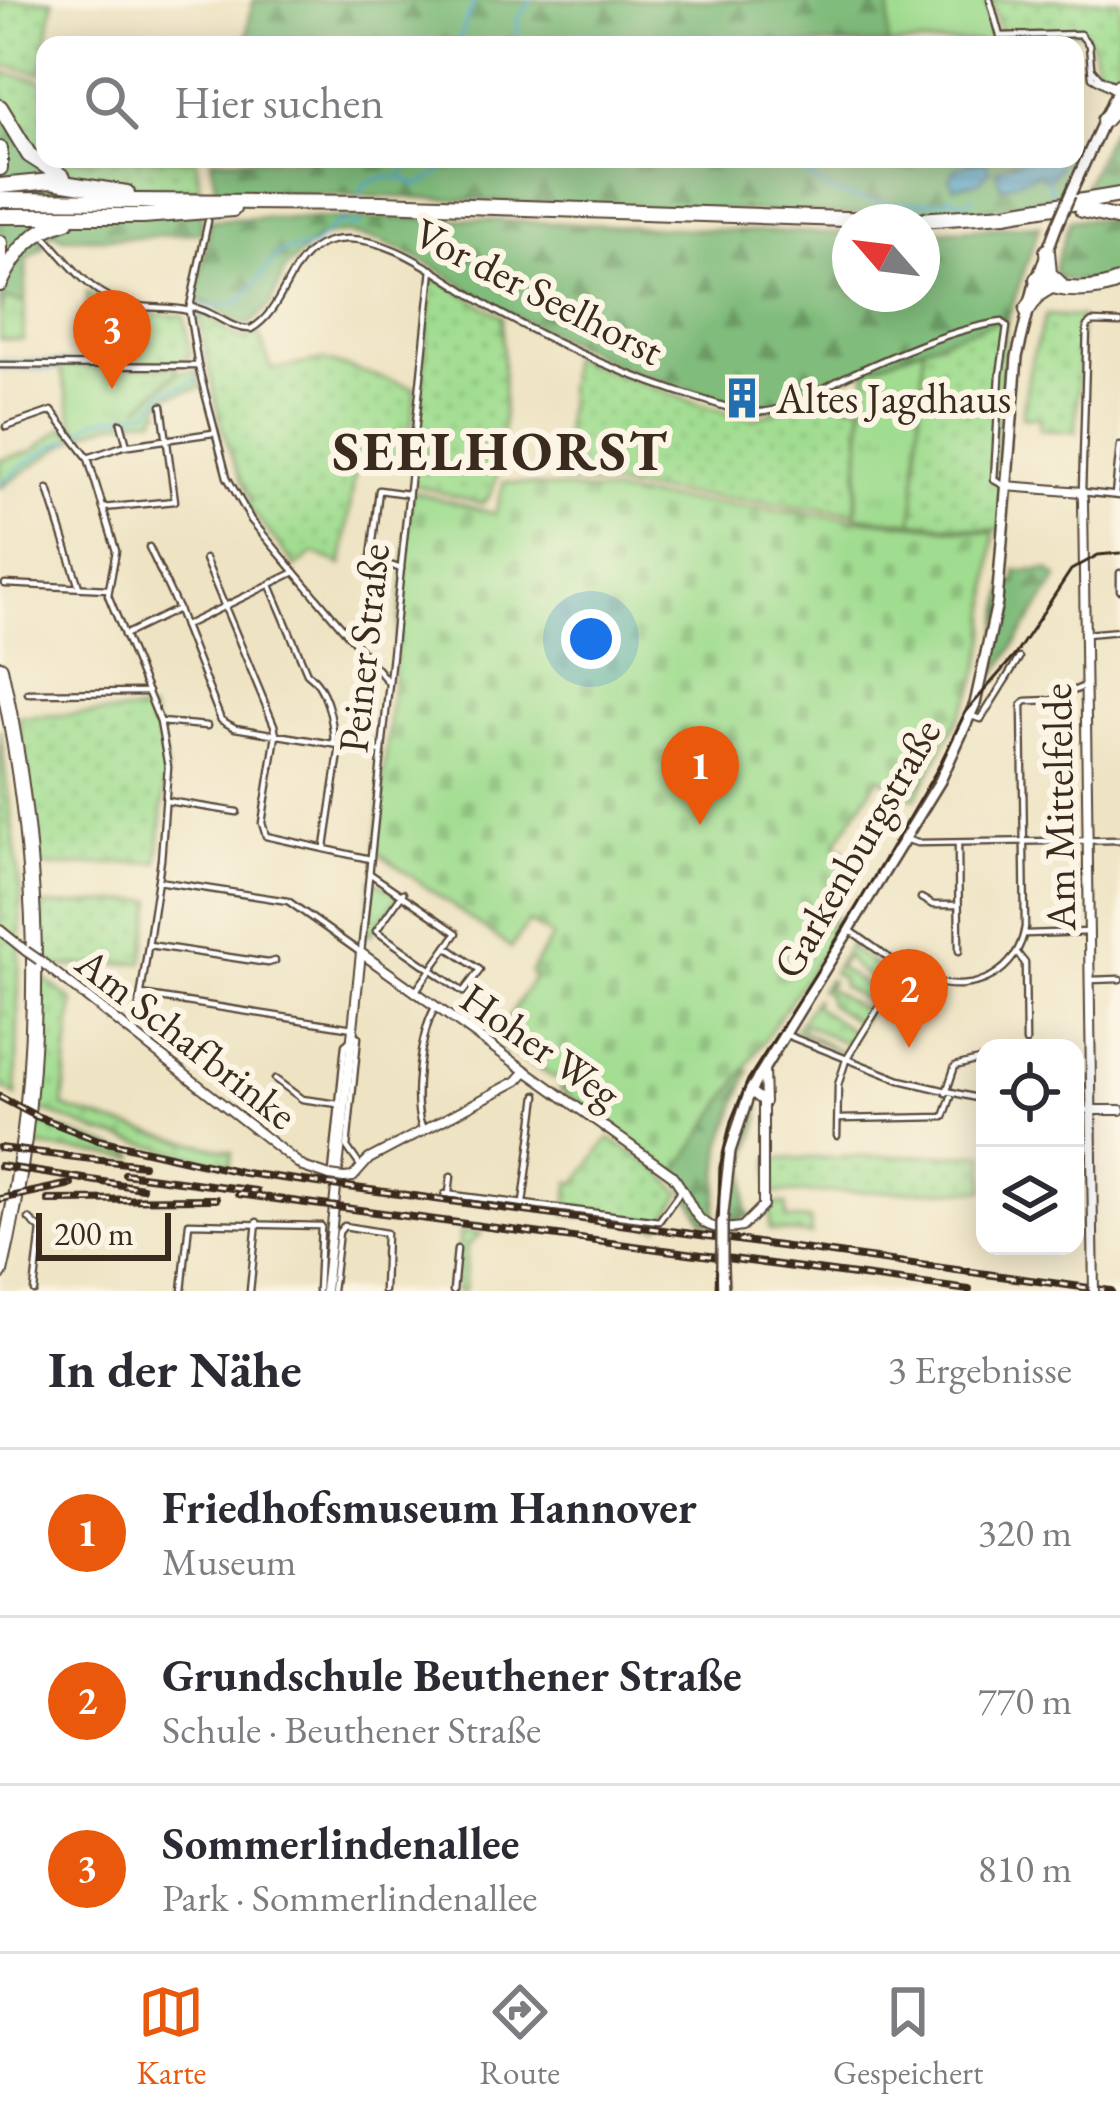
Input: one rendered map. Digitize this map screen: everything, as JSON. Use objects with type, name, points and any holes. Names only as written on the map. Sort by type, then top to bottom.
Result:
[{"type":"highway","points":[[1104,120],[1119,91]]},
{"type":"highway","points":[[1,111],[17,141],[36,162]]},
{"type":"highway","points":[[0,149],[0,168]]},
{"type":"highway","points":[[49,168],[88,187]]},
{"type":"highway","points":[[0,186],[40,180],[275,202],[905,221],[1120,199]]},
{"type":"highway","points":[[940,225],[1082,210],[1120,199]]},
{"type":"highway","points":[[0,208],[275,202]]},
{"type":"highway","points":[[0,208],[436,211],[832,226]]},
{"type":"highway","points":[[0,208],[87,216],[233,209]]},
{"type":"highway","points":[[1082,210],[1120,219]]},
{"type":"highway","points":[[0,284],[16,253],[35,234],[87,216]]},
{"type":"highway","points":[[0,243],[0,266]]},
{"type":"highway","points":[[1047,251],[1049,283]]},
{"type":"highway","points":[[1027,310],[1049,283],[1093,286],[1120,279]]},
{"type":"highway","points":[[0,668],[27,828],[35,976],[27,1114],[0,1272]]},
{"type":"highway","points":[[0,690],[22,829],[30,976],[22,1113],[0,1252]]},
{"type":"main road","points":[[1084,164],[1104,120]]},
{"type":"main road","points":[[1049,283],[1047,251],[1082,168]]},
{"type":"main road","name":"Garkenburgstraße","points":[[723,1291],[722,1222],[730,1151],[749,1095],[905,839],[971,716],[993,630],[1012,386],[1027,310]]},
{"type":"street","points":[[990,0],[1000,36],[1076,32],[1082,36]]},
{"type":"street","points":[[1084,38],[1095,80],[1119,91]]},
{"type":"street","points":[[208,221],[193,308],[213,433],[237,500],[389,683]]},
{"type":"street","name":"Vor der Seelhorst","points":[[47,239],[106,297],[128,304],[193,308],[234,327],[257,326],[274,309],[292,273],[319,246],[333,241],[379,244],[432,269],[498,312],[616,371],[753,412],[784,406],[924,346],[996,322],[1006,323],[994,480],[1006,486]]},
{"type":"street","name":"Peiner Straße","points":[[325,1291],[432,269]]},
{"type":"street","name":"Am Mittelfelde","points":[[1094,1291],[1082,492],[1089,323],[1120,323]]},
{"type":"street","points":[[0,364],[200,372]]},
{"type":"street","points":[[103,508],[176,501],[162,406]]},
{"type":"street","points":[[6,427],[52,411],[88,458],[116,551],[108,589],[160,722],[168,766],[167,801],[149,945],[136,1026],[130,1033]]},
{"type":"street","points":[[121,423],[127,445]]},
{"type":"street","points":[[88,458],[127,445],[213,433]]},
{"type":"street","points":[[1006,486],[1117,496],[1120,446]]},
{"type":"street","points":[[49,489],[79,587]]},
{"type":"street","points":[[401,569],[371,558],[379,490],[408,494]]},
{"type":"street","points":[[149,547],[221,720],[235,728],[382,752]]},
{"type":"street","points":[[206,559],[276,735],[263,830],[270,838],[370,859]]},
{"type":"street","points":[[184,626],[295,572]]},
{"type":"street","points":[[1120,572],[1120,590]]},
{"type":"street","points":[[4,584],[108,589]]},
{"type":"street","points":[[270,585],[307,674],[315,678],[337,745],[325,847]]},
{"type":"street","points":[[124,635],[178,609]]},
{"type":"street","points":[[1084,634],[1120,631]]},
{"type":"street","points":[[971,716],[981,718],[1019,658]]},
{"type":"street","points":[[850,931],[936,982],[970,984],[995,976],[1017,953],[1024,934],[1024,702],[1051,700],[1086,686]]},
{"type":"street","points":[[28,693],[148,692]]},
{"type":"street","points":[[160,722],[207,726]]},
{"type":"street","points":[[167,801],[237,812]]},
{"type":"street","points":[[905,839],[916,843],[1120,841]]},
{"type":"street","points":[[958,843],[959,951]]},
{"type":"street","points":[[369,873],[457,932],[415,992]]},
{"type":"street","points":[[158,880],[288,901],[361,953]]},
{"type":"street","points":[[403,893],[376,931],[464,992],[480,970],[447,947]]},
{"type":"street","points":[[921,898],[933,905],[958,905]]},
{"type":"street","name":"Am Schafbrinke","points":[[0,930],[303,1167],[344,1178],[353,1177],[361,1167]]},
{"type":"street","points":[[1024,934],[1090,932]]},
{"type":"street","points":[[149,945],[275,961]]},
{"type":"street","name":"Hoher Weg","points":[[361,953],[672,1175],[694,1216],[705,1224],[735,1229],[754,1219],[764,1200],[763,1109]]},
{"type":"street","points":[[1017,953],[1025,963],[1026,1039]]},
{"type":"street","points":[[837,1136],[838,1085],[845,1060],[904,966]]},
{"type":"street","points":[[1090,980],[1120,980]]},
{"type":"street","points":[[141,995],[352,1033]]},
{"type":"street","points":[[423,1130],[416,1114],[422,1054],[436,1007]]},
{"type":"street","name":"Peiner Straße","points":[[331,1174],[345,1045],[352,1033]]},
{"type":"street","name":"Peiner Straße","points":[[352,1033],[358,1037],[347,1147],[361,1167]]},
{"type":"street","points":[[784,1034],[845,1060],[976,1098]]},
{"type":"street","points":[[840,1119],[944,1117],[956,1066],[976,1061]]},
{"type":"street","points":[[763,1109],[764,1066]]},
{"type":"street","points":[[361,1167],[517,1081],[526,1071]]},
{"type":"street","points":[[275,1079],[302,1099],[338,1104]]},
{"type":"street","points":[[523,1203],[537,1095]]},
{"type":"street","points":[[749,1095],[762,1098],[763,1109]]},
{"type":"street","points":[[1084,1110],[1120,1110]]},
{"type":"street","points":[[451,1176],[447,1193],[658,1221],[682,1189]]},
{"type":"street","points":[[29,1220],[41,1230],[34,1290],[45,1291]]},
{"type":"street","points":[[182,1291],[190,1222],[257,1222],[323,1227],[325,1291]]},
{"type":"street","points":[[250,1291],[257,1222]]},
{"type":"street","points":[[325,1291],[341,1228],[386,1233],[384,1291]]},
{"type":"street","points":[[453,1291],[457,1249]]},
{"type":"green space","points":[[0,0],[53,0],[48,36],[36,36],[36,72],[0,65]]},
{"type":"green space","points":[[253,0],[890,0],[888,36],[247,36]]},
{"type":"green space","points":[[890,0],[986,0],[993,36],[888,36]]},
{"type":"green space","points":[[991,0],[1120,0],[1117,78],[1098,73],[1092,44],[1081,32],[1001,34]]},
{"type":"green space","points":[[0,72],[36,79],[36,151],[11,118]]},
{"type":"green space","points":[[0,95],[36,152],[36,168],[59,168],[117,183],[200,189],[202,232],[136,238],[62,238],[55,233],[40,241],[45,246],[27,259],[25,303],[5,299],[0,313]]},
{"type":"green space","points":[[1120,112],[1120,188],[1080,195]]},
{"type":"green space","points":[[60,168],[197,168],[200,189],[122,185]]},
{"type":"green space","points":[[212,168],[1070,168],[1058,194],[982,210],[940,213],[940,204],[832,204],[832,214],[745,211],[744,207],[740,211],[216,190]]},
{"type":"green space","name":"SEELHORST","points":[[464,219],[741,234],[832,233],[832,312],[940,312],[940,231],[1040,225],[1006,323],[946,338],[782,402],[752,409],[628,370],[500,309],[436,268],[381,241],[344,233],[319,237],[285,270],[271,305],[249,325],[242,324],[196,300],[211,220]]},
{"type":"green space","points":[[1107,219],[1120,228],[1120,273],[1099,283],[1060,279],[1054,269],[1070,220]]},
{"type":"green space","points":[[433,276],[502,317],[502,446],[498,472],[482,504],[412,484]]},
{"type":"green space","points":[[87,292],[121,312],[184,316],[191,356],[180,362],[86,361]]},
{"type":"green space","points":[[5,299],[25,303],[23,340],[0,339]]},
{"type":"green space","points":[[1046,315],[1081,317],[1076,432],[1039,430],[1040,418],[1022,417],[1031,360]]},
{"type":"green space","points":[[200,316],[234,336],[247,339],[258,332],[272,370],[323,360],[416,388],[406,468],[365,451],[357,458],[342,565],[314,553],[296,567],[247,505],[252,500],[218,411]]},
{"type":"green space","points":[[996,322],[1006,323],[995,483],[1006,486],[1003,531],[913,522],[924,346]]},
{"type":"green space","points":[[924,346],[913,522],[856,516],[866,368]]},
{"type":"green space","points":[[569,357],[753,419],[847,385],[847,404],[862,405],[855,513],[562,481]]},
{"type":"green space","points":[[60,366],[177,367],[138,408],[180,372],[196,371],[201,388],[170,395],[159,405],[156,418],[91,431],[0,488],[0,460],[33,451],[64,427],[69,433],[78,428]]},
{"type":"green space","points":[[504,482],[994,533],[986,643],[972,693],[915,799],[879,777],[835,845],[855,858],[824,907],[836,916],[831,924],[838,929],[676,1173],[560,1089],[563,1083],[493,1042],[534,977],[530,973],[552,937],[529,922],[511,948],[376,851],[412,491],[495,514]]},
{"type":"green space","points":[[1048,570],[1058,578],[996,674],[993,665],[1006,583],[1016,583],[1016,571]]},
{"type":"green space","points":[[151,711],[166,769],[158,862],[39,867],[19,717]]},
{"type":"green space","points":[[0,728],[21,896],[16,1096],[0,1086]]},
{"type":"green space","points":[[372,879],[399,895],[371,934],[366,933]]},
{"type":"green space","points":[[153,900],[143,962],[58,967],[43,958],[42,906]]},
{"type":"green space","points":[[852,941],[851,949],[887,973],[889,963],[895,966],[884,987],[854,967],[847,956],[838,967],[875,992],[881,989],[860,1024],[829,1004],[827,994],[820,990],[828,979],[832,982],[826,987],[865,1011],[867,1002],[842,986],[841,978],[832,972]]},
{"type":"green space","points":[[42,977],[73,1001],[63,1107],[232,1152],[230,1165],[100,1133],[35,1107]]},
{"type":"green space","points":[[816,998],[815,1006],[855,1033],[847,1044],[804,1024],[801,1030],[843,1053],[794,1031]]},
{"type":"green space","points":[[745,1069],[749,1071],[722,1145],[714,1224],[703,1221],[676,1173]]},
{"type":"green space","points":[[753,1104],[759,1107],[759,1121],[746,1163],[750,1216],[730,1224],[735,1162]]},
{"type":"green space","points":[[35,1121],[135,1154],[135,1158],[32,1146]]},
{"type":"green space","points":[[609,1138],[662,1172],[681,1194],[659,1227],[565,1214],[570,1182],[577,1183]]},
{"type":"green space","points":[[976,1154],[976,1190],[770,1193],[770,1159]]},
{"type":"green space","points":[[770,1204],[786,1204],[787,1219],[810,1220],[811,1235],[770,1230]]},
{"type":"green space","points":[[460,1231],[481,1234],[467,1246],[464,1291],[456,1291]]},
{"type":"water","points":[[956,168],[990,170],[979,182],[954,187],[949,179]]},
{"type":"water","points":[[1057,168],[1048,180],[1038,174],[1001,187],[996,169]]},
{"type":"waterway","points":[[461,36],[475,0]]},
{"type":"waterway","points":[[518,36],[517,19],[532,0]]},
{"type":"waterway","points":[[403,174],[406,168]]},
{"type":"waterway","points":[[360,194],[366,183],[386,177],[399,177],[417,186],[444,168]]},
{"type":"waterway","points":[[799,168],[821,185],[855,198],[918,203],[948,200],[951,194]]},
{"type":"waterway","points":[[1048,180],[1053,197]]},
{"type":"waterway","points":[[948,200],[974,197]]},
{"type":"waterway","points":[[196,325],[198,305],[241,302],[280,252],[312,247],[340,221],[361,225]]},
{"type":"waterway","points":[[196,328],[200,354]]},
{"type":"waterway","points":[[76,436],[93,421],[148,411],[166,391],[190,384],[203,373],[201,356]]},
{"type":"waterway","points":[[0,361],[77,362]]},
{"type":"waterway","points":[[0,368],[58,369]]},
{"type":"waterway","points":[[0,485],[33,459],[70,440]]},
{"type":"tram line","points":[[716,1291],[720,1167],[731,1121],[748,1080],[837,940],[965,713],[1015,655],[1071,570],[1098,555],[1120,553]]},
{"type":"railway","points":[[0,1097],[98,1140],[245,1173],[1111,1291]]},
{"type":"railway","points":[[0,1148],[143,1165]]},
{"type":"railway","points":[[0,1166],[142,1188]]},
{"type":"railway","points":[[125,1174],[256,1191]]},
{"type":"railway","points":[[0,1199],[71,1184]]},
{"type":"railway","points":[[238,1194],[969,1290]]},
{"type":"railway","points":[[48,1200],[216,1199]]},
{"type":"place","name":"Sommerlindenallee","points":[[112,389]]},
{"type":"place","name":"Altes Jagdhaus","points":[[742,398]]},
{"type":"place","name":"Friedhofsmuseum Hannover","points":[[700,825]]},
{"type":"place","name":"Grundschule Beuthener Straße","points":[[909,1048]]},
{"type":"district","name":"SEELHORST","points":[[501,451]]}]
